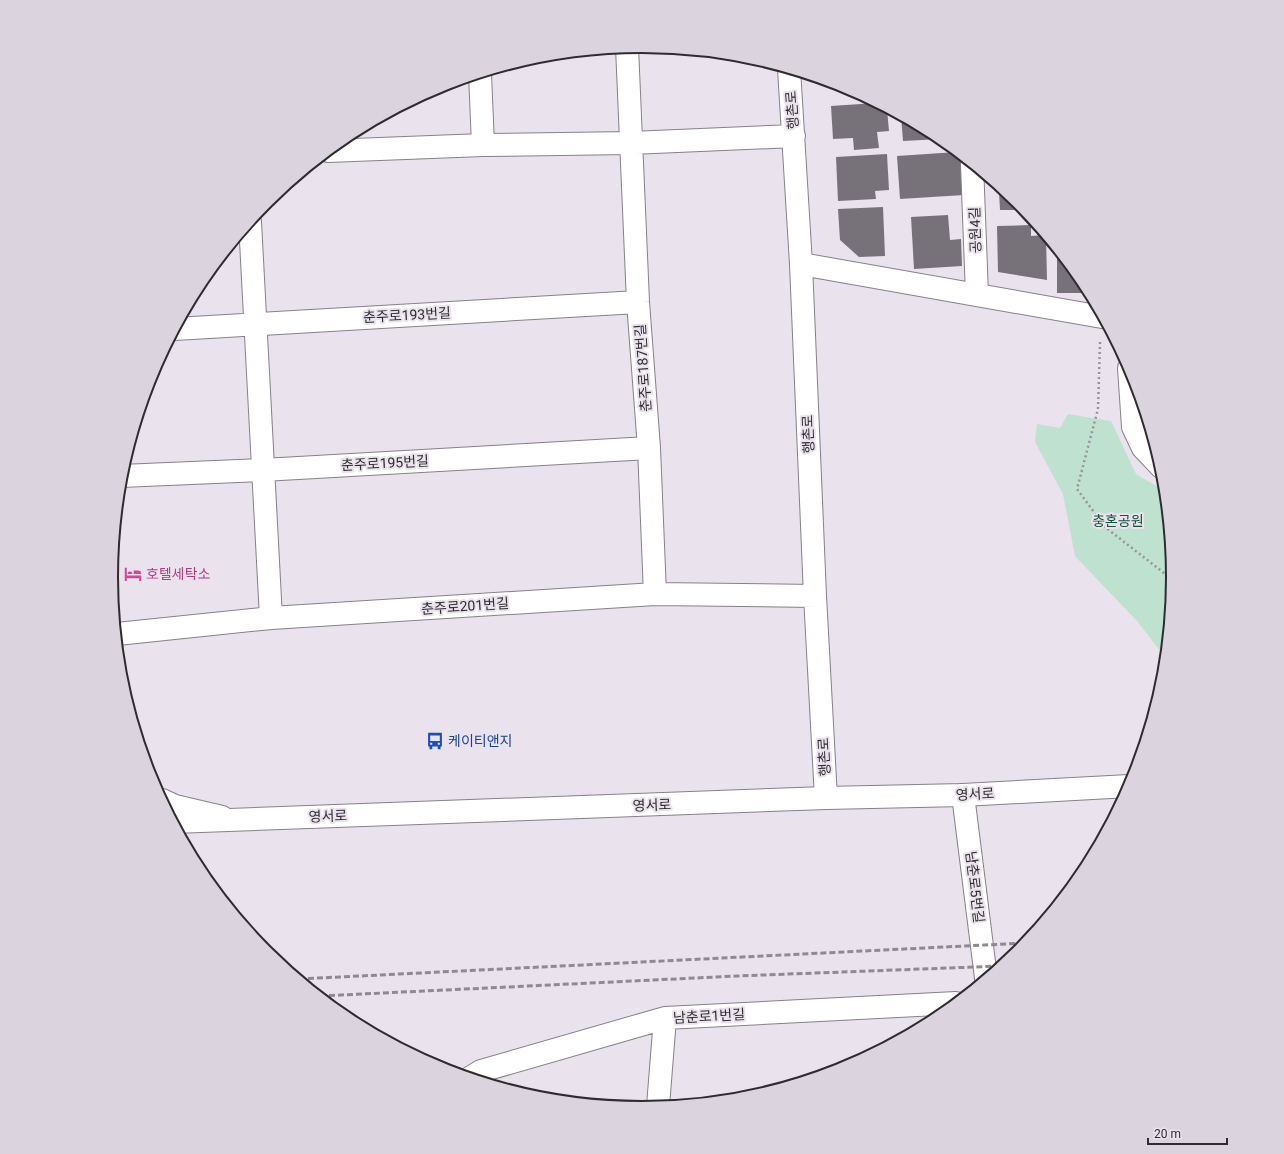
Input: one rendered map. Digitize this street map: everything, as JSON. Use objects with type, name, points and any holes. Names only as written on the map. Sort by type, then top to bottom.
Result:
[{"type":"street","name":"춘주로187번길","points":[[627,53],[638,302],[650,448],[656,594]]},
{"type":"street","name":"행촌로","points":[[788,74],[794,136],[801,264],[815,596],[826,798]]},
{"type":"street","points":[[480,79],[483,145]]},
{"type":"street","points":[[338,151],[483,145],[631,143],[794,136]]},
{"type":"street","name":"공원4길","points":[[972,171],[977,295]]},
{"type":"street","points":[[250,229],[271,618]]},
{"type":"street","points":[[801,264],[1097,316]]},
{"type":"street","name":"춘주로193번길","points":[[181,329],[638,302]]},
{"type":"street","points":[[1130,388],[1133,427],[1143,448],[1152,457]]},
{"type":"street","name":"춘주로195번길","points":[[128,476],[263,470],[650,448]]},
{"type":"street","name":"춘주로201번길","points":[[121,634],[271,618],[656,594],[815,596]]},
{"type":"street","name":"영서로","points":[[179,822],[826,798],[963,795],[1122,786]]},
{"type":"street","name":"남춘로5번길","points":[[963,795],[985,972]]},
{"type":"street","points":[[169,803],[231,819]]},
{"type":"street","name":"남춘로1번길","points":[[477,1074],[481,1071],[665,1018],[946,1004]]},
{"type":"street","points":[[658,1101],[665,1018]]},
{"type":"path","points":[[1102,326],[1098,409],[1076,489],[1105,527],[1166,574]]},
{"type":"green space","name":"충혼공원","points":[[1068,414],[1111,421],[1136,474],[1158,487],[1165,543],[1166,577],[1165,611],[1161,652],[1137,621],[1075,556],[1063,494],[1035,442],[1037,424],[1060,428]]},
{"type":"building","points":[[867,104],[887,114],[889,131],[877,132],[879,148],[854,150],[853,138],[833,139],[831,106]]},
{"type":"building","points":[[901,122],[931,140],[903,141]]},
{"type":"building","points":[[949,153],[962,162],[964,195],[900,199],[897,156]]},
{"type":"building","points":[[887,154],[889,190],[875,191],[876,199],[838,201],[836,157]]},
{"type":"building","points":[[999,194],[1017,210],[1000,210]]},
{"type":"building","points":[[883,207],[885,256],[859,257],[840,240],[838,209]]},
{"type":"building","points":[[948,215],[950,240],[961,239],[962,266],[914,269],[911,217]]},
{"type":"building","points":[[1030,225],[1031,236],[1039,235],[1046,244],[1047,280],[998,272],[997,226]]},
{"type":"building","points":[[1057,257],[1082,293],[1057,293]]},
{"type":"railway","points":[[306,979],[1017,943]]},
{"type":"railway","points":[[327,996],[737,976],[992,966]]},
{"type":"place","name":"호텔세탁소","points":[[133,574]]},
{"type":"place","name":"케이티앤지","points":[[435,741]]}]
